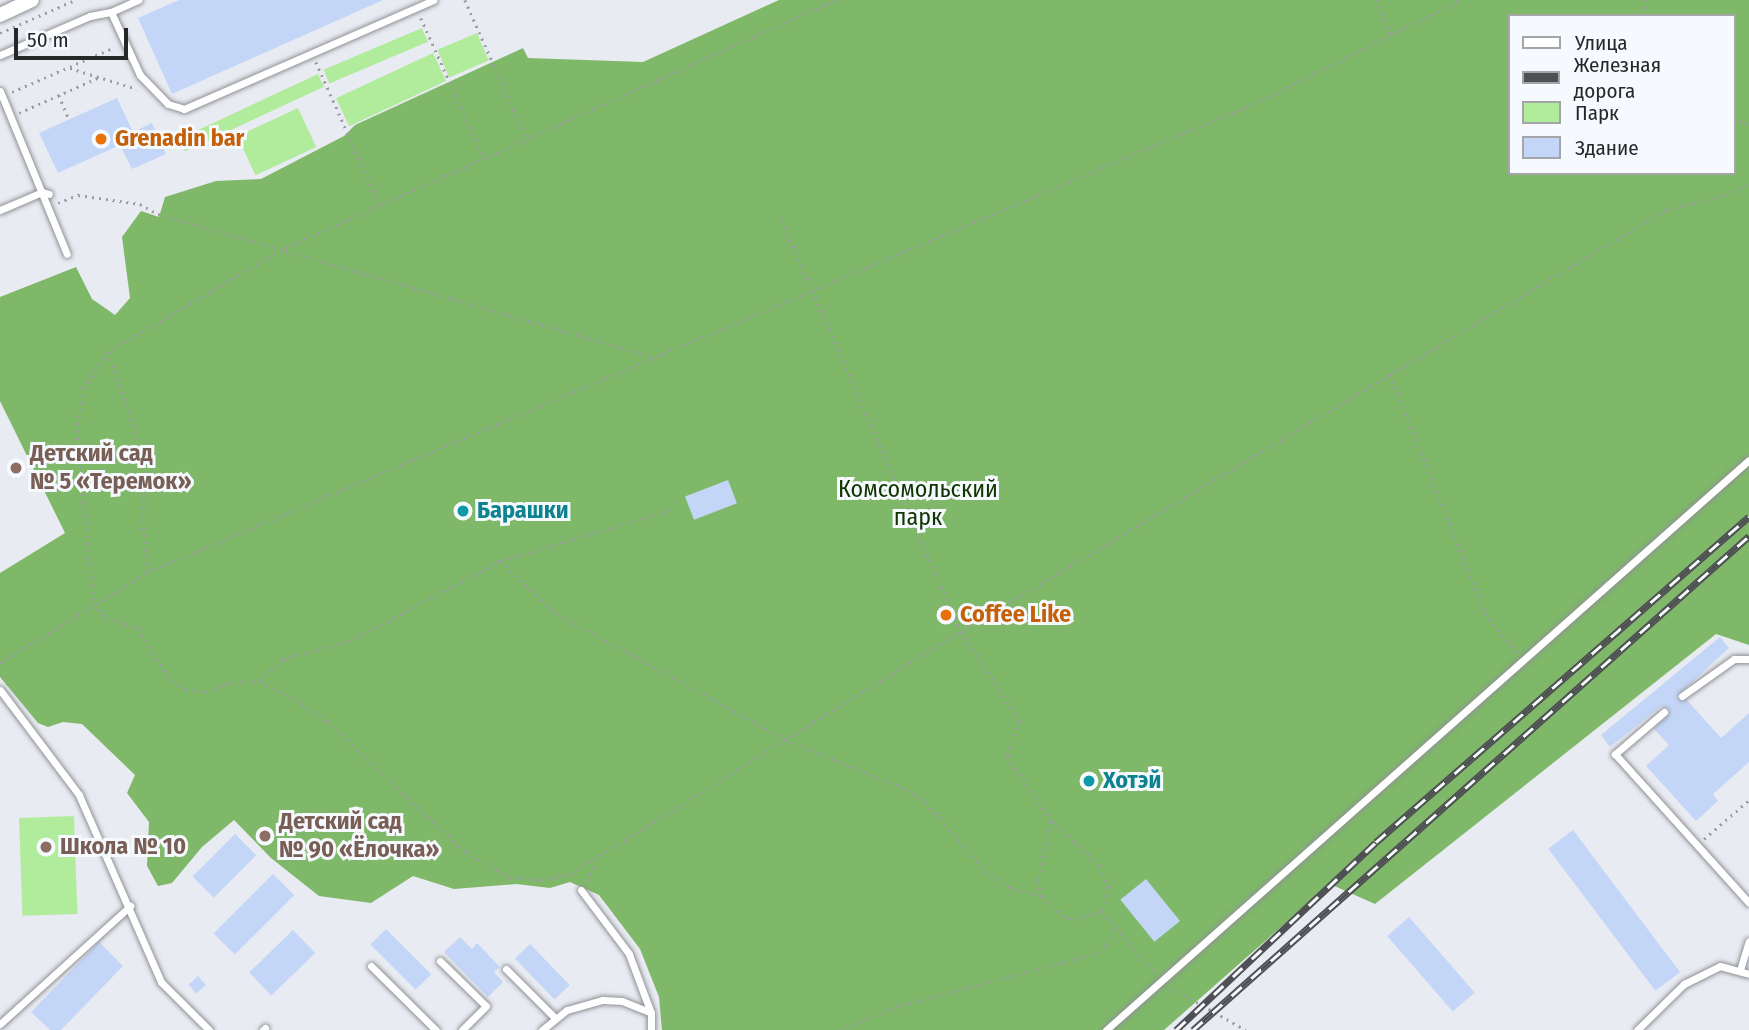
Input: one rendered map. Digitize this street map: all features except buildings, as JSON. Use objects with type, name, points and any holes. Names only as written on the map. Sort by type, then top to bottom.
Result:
[{"type":"street","points":[[0,15],[32,0]]},
{"type":"lane","points":[[0,55],[90,16],[111,12],[138,0]]},
{"type":"lane","points":[[111,12],[140,75],[168,104],[178,109],[433,0]]},
{"type":"lane","points":[[1,94],[45,193],[67,254]]},
{"type":"lane","points":[[0,210],[45,193]]},
{"type":"lane","points":[[1106,1030],[1163,983],[1749,460]]},
{"type":"lane","points":[[1682,696],[1734,659],[1749,659]]},
{"type":"lane","points":[[0,690],[79,795],[130,906],[160,982],[209,1030]]},
{"type":"lane","points":[[1664,712],[1615,754],[1749,903]]},
{"type":"lane","points":[[581,890],[629,954],[651,1013],[651,1030]]},
{"type":"lane","points":[[0,1024],[130,906]]},
{"type":"lane","points":[[1740,970],[1749,941]]},
{"type":"lane","points":[[440,961],[486,1006],[463,1030]]},
{"type":"lane","points":[[371,966],[436,1030]]},
{"type":"lane","points":[[1637,1030],[1685,984],[1720,966],[1749,974]]},
{"type":"lane","points":[[506,969],[555,1018]]},
{"type":"lane","points":[[542,1030],[555,1018],[603,1000],[622,1001],[651,1013]]},
{"type":"path","points":[[0,33],[75,0]]},
{"type":"path","points":[[465,0],[527,140]]},
{"type":"path","points":[[836,0],[282,250],[108,352],[84,388],[77,431],[94,604],[106,618],[139,628],[167,676],[185,689],[206,692],[232,682],[260,681],[326,720],[465,852],[508,877],[542,880],[597,861],[961,631],[1667,210],[1726,195],[1749,183]]},
{"type":"path","points":[[1376,0],[1391,36]]},
{"type":"path","points":[[0,663],[148,572],[655,358],[811,288],[1262,100],[1460,0]]},
{"type":"path","points":[[416,7],[484,159]]},
{"type":"path","points":[[1,94],[124,43]]},
{"type":"path","points":[[312,53],[380,206]]},
{"type":"path","points":[[67,68],[102,76],[138,89]]},
{"type":"path","points":[[11,116],[102,76]]},
{"type":"path","points":[[59,95],[69,120]]},
{"type":"path","points":[[48,207],[78,195],[140,204],[158,214],[655,358]]},
{"type":"path","points":[[782,220],[961,631],[1020,721],[1007,756],[1052,821],[1090,855],[1106,877],[1109,888],[1102,911]]},
{"type":"path","points":[[108,352],[145,458],[143,521],[148,572]]},
{"type":"path","points":[[1390,374],[1485,612],[1525,660]]},
{"type":"path","points":[[260,681],[283,659],[350,640],[500,561],[671,510]]},
{"type":"path","points":[[500,561],[556,612],[786,740],[908,790],[926,802],[985,871],[1009,887],[1042,896],[1062,916],[1076,919],[1102,911]]},
{"type":"path","points":[[1697,845],[1749,800]]},
{"type":"path","points":[[1042,896],[1038,881],[1052,821]]},
{"type":"path","points":[[581,890],[597,861]]},
{"type":"path","points":[[1102,911],[1163,983],[1246,1030]]},
{"type":"path","points":[[840,1030],[895,1007],[1098,953],[1115,926]]},
{"type":"green space","name":"Комсомольский парк","points":[[779,0],[1749,0],[1749,645],[1716,634],[1375,904],[1330,884],[1164,1030],[662,1030],[659,997],[640,949],[599,895],[570,882],[550,888],[516,884],[454,889],[413,876],[371,903],[319,896],[271,858],[234,820],[202,847],[172,883],[158,886],[147,866],[149,822],[127,793],[135,775],[82,724],[63,722],[48,727],[38,723],[0,677],[0,573],[65,533],[0,401],[0,297],[76,267],[92,299],[115,315],[130,298],[122,237],[141,211],[159,217],[165,197],[216,181],[261,179],[344,136],[355,125],[523,48],[528,58],[643,62]]},
{"type":"green space","points":[[422,28],[428,42],[329,84],[324,70]]},
{"type":"green space","points":[[477,33],[489,61],[449,77],[437,50]]},
{"type":"green space","points":[[433,53],[446,81],[349,126],[336,98]]},
{"type":"green space","points":[[318,74],[324,87],[185,151],[179,139]]},
{"type":"green space","points":[[298,108],[316,147],[255,175],[237,136]]},
{"type":"green space","points":[[74,816],[77,914],[22,916],[19,818]]},
{"type":"railway","points":[[1176,1030],[1376,842],[1749,517]]},
{"type":"railway","points":[[1193,1030],[1749,536]]},
{"type":"place","name":"Grenadin bar","points":[[101,139]]},
{"type":"place","name":"Детский сад № 5 «Теремок»","points":[[16,468]]},
{"type":"place","name":"Барашки","points":[[463,511]]},
{"type":"place","name":"Coffee Like","points":[[946,615]]},
{"type":"place","name":"Хотэй","points":[[1089,781]]},
{"type":"place","name":"Детский сад № 90 «Ёлочка»","points":[[265,836]]},
{"type":"place","name":"Школа № 10","points":[[46,847]]}]
